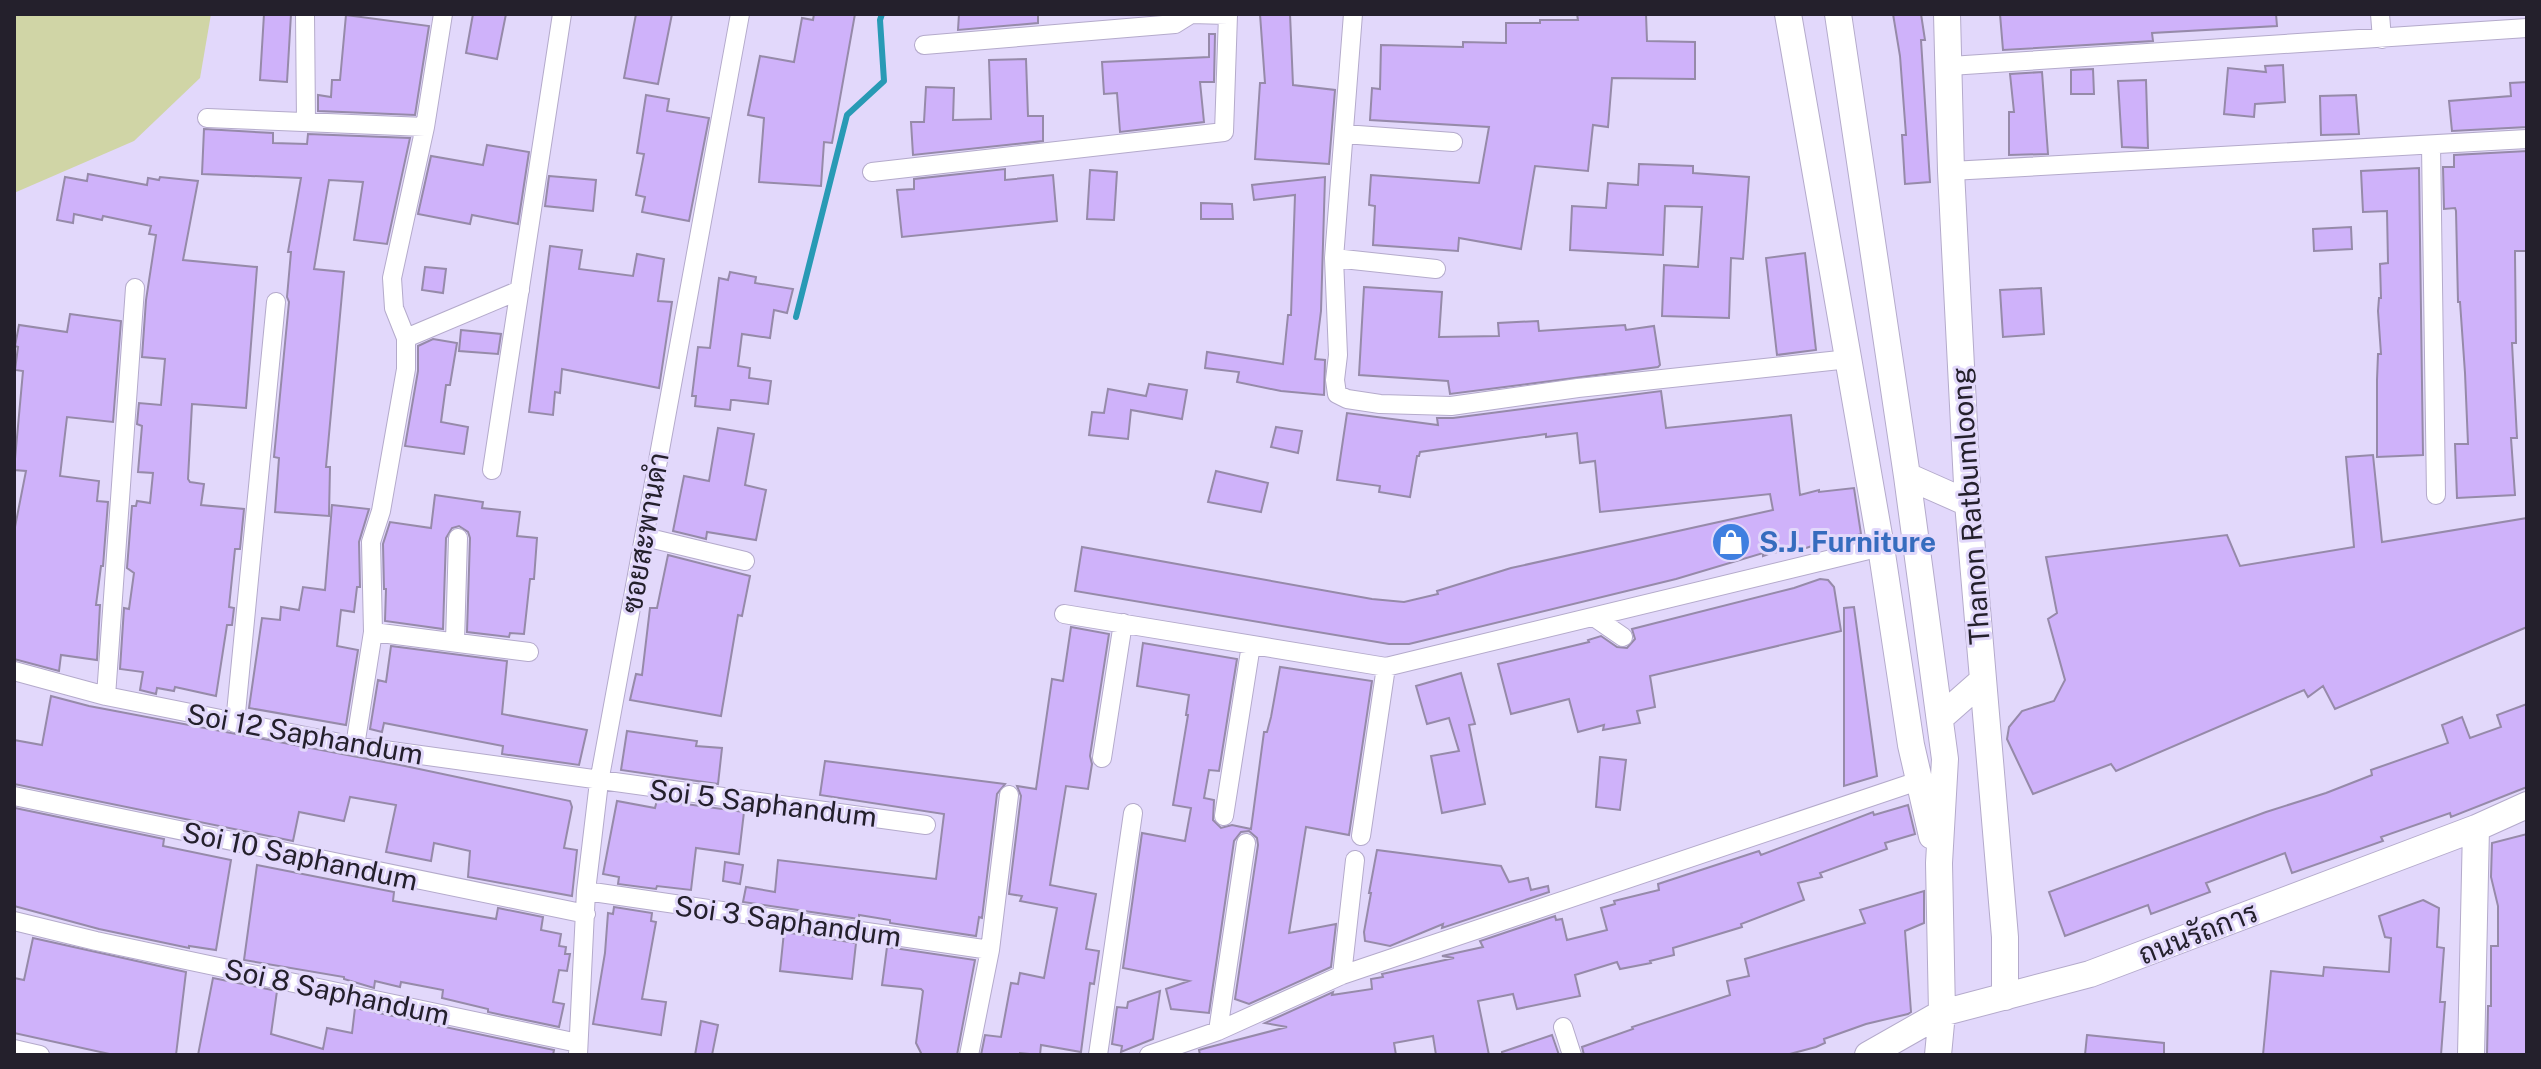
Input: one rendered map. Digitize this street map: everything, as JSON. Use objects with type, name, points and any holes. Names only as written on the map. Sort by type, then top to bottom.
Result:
[{"type":"street","points":[[305,14],[306,122]]},
{"type":"street","points":[[355,746],[373,632],[371,542],[381,511],[406,369],[406,338],[394,308],[392,278],[425,127],[443,14]]},
{"type":"street","points":[[492,470],[562,14]]},
{"type":"street","name":"ซอยสะพานดำ","points":[[578,1049],[586,891],[599,782],[740,14]]},
{"type":"street","points":[[872,172],[1224,132],[1228,15],[1191,14],[1175,24],[924,45]]},
{"type":"street","points":[[1353,14],[1334,258],[1337,394],[1347,399],[1380,404],[1451,406],[1578,388],[1849,359]]},
{"type":"street","points":[[1788,14],[1881,547],[1918,781],[1939,863]]},
{"type":"street","points":[[1838,14],[1907,476],[1945,759],[1939,863],[1942,1013],[1938,1055]]},
{"type":"street","name":"Thanon Ratbumloong","points":[[1947,14],[1951,171],[1968,503],[2005,937],[2005,997]]},
{"type":"street","points":[[2380,14],[2382,39]]},
{"type":"street","points":[[1950,66],[2527,28]]},
{"type":"street","points":[[207,118],[425,127]]},
{"type":"street","points":[[1344,134],[1453,142]]},
{"type":"street","points":[[1951,171],[2527,139]]},
{"type":"street","points":[[2431,145],[2436,495]]},
{"type":"street","points":[[1334,258],[1436,269]]},
{"type":"street","points":[[106,696],[135,288]]},
{"type":"street","points":[[406,338],[520,290]]},
{"type":"street","points":[[235,723],[276,302]]},
{"type":"street","points":[[1907,476],[1968,503]]},
{"type":"street","points":[[645,537],[745,561]]},
{"type":"street","points":[[455,641],[458,538]]},
{"type":"street","points":[[1064,614],[1386,667],[1881,547]]},
{"type":"street","points":[[1594,617],[1623,637]]},
{"type":"street","points":[[1102,758],[1123,623]]},
{"type":"street","points":[[373,632],[529,652]]},
{"type":"street","points":[[1224,816],[1251,645]]},
{"type":"street","points":[[1361,836],[1386,667]]},
{"type":"street","name":"Soi 12 Saphandum","points":[[14,671],[106,696],[355,746],[599,782]]},
{"type":"street","points":[[1940,718],[1982,681]]},
{"type":"street","points":[[1149,1055],[1218,1031],[1342,975],[1918,781]]},
{"type":"street","name":"Soi 5 Saphandum","points":[[599,782],[926,825]]},
{"type":"street","points":[[969,1055],[990,950],[1009,795]]},
{"type":"street","name":"Soi 10 Saphandum","points":[[14,796],[586,914]]},
{"type":"street","name":"ถนนรัถการ","points":[[1868,1055],[1942,1013],[2090,974],[2476,828],[2527,805]]},
{"type":"street","points":[[1098,1055],[1133,813]]},
{"type":"street","points":[[2471,1055],[2476,828]]},
{"type":"street","points":[[1218,1031],[1246,843]]},
{"type":"street","points":[[1342,975],[1355,860]]},
{"type":"street","name":"Soi 3 Saphandum","points":[[586,891],[990,950]]},
{"type":"street","name":"Soi 8 Saphandum","points":[[14,921],[578,1049]]},
{"type":"street","points":[[1563,1027],[1572,1055]]},
{"type":"street","points":[[14,1049],[40,1055]]},
{"type":"green space","points":[[14,14],[211,14],[200,78],[134,141],[14,193]]},
{"type":"building","points":[[264,14],[291,14],[287,82],[260,80]]},
{"type":"building","points":[[473,14],[506,14],[497,59],[466,53]]},
{"type":"building","points":[[636,14],[672,14],[658,84],[624,78]]},
{"type":"building","points":[[814,14],[855,14],[832,143],[824,142],[821,186],[759,182],[764,118],[748,115],[760,56],[794,62],[802,18],[813,20]]},
{"type":"building","points":[[959,14],[1038,14],[1038,23],[958,30]]},
{"type":"building","points":[[1260,14],[1290,14],[1293,85],[1335,90],[1329,164],[1255,159],[1260,83],[1265,83]]},
{"type":"building","points":[[1577,14],[1646,14],[1647,41],[1695,42],[1695,79],[1612,78],[1608,127],[1593,125],[1588,171],[1535,166],[1521,249],[1459,238],[1458,251],[1373,245],[1375,206],[1369,205],[1371,175],[1479,183],[1489,127],[1370,120],[1372,88],[1380,89],[1381,45],[1463,47],[1463,42],[1506,43],[1506,23],[1578,20]]},
{"type":"building","points":[[1893,14],[1921,14],[1925,40],[1921,40],[1930,182],[1905,184],[1902,135],[1906,135],[1900,56]]},
{"type":"building","points":[[2000,14],[2276,14],[2277,26],[2152,33],[2153,41],[2003,50]]},
{"type":"building","points":[[346,15],[429,26],[415,115],[318,111],[318,95],[331,97],[332,80],[340,80]]},
{"type":"building","points":[[1209,34],[1215,34],[1214,82],[1200,82],[1204,122],[1120,132],[1117,93],[1104,94],[1102,62],[1209,57]]},
{"type":"building","points":[[1026,59],[1028,116],[1043,116],[1043,141],[913,155],[911,122],[924,122],[926,87],[954,88],[953,120],[991,119],[989,60]]},
{"type":"building","points":[[2283,65],[2285,102],[2255,104],[2254,117],[2224,114],[2228,68],[2266,72],[2265,66]]},
{"type":"building","points":[[2093,69],[2094,94],[2071,94],[2071,70]]},
{"type":"building","points":[[2042,72],[2048,154],[2009,155],[2009,112],[2014,112],[2010,74]]},
{"type":"building","points":[[2146,80],[2148,148],[2122,147],[2118,81]]},
{"type":"building","points":[[2527,82],[2527,127],[2452,131],[2449,101],[2511,96],[2510,83]]},
{"type":"building","points":[[646,95],[669,99],[667,111],[709,118],[689,221],[642,212],[645,197],[636,195],[644,154],[637,153]]},
{"type":"building","points":[[2356,95],[2359,134],[2321,135],[2320,96]]},
{"type":"building","points":[[204,129],[273,133],[273,143],[307,144],[308,134],[410,138],[387,244],[354,240],[363,182],[329,180],[314,269],[344,272],[326,467],[330,467],[329,516],[275,512],[279,458],[274,457],[289,302],[291,252],[288,252],[301,178],[202,174]]},
{"type":"building","points":[[487,145],[529,152],[518,224],[472,215],[470,224],[418,214],[431,156],[483,165]]},
{"type":"building","points":[[2527,151],[2527,251],[2515,251],[2516,343],[2512,343],[2517,438],[2511,438],[2515,495],[2457,498],[2455,444],[2468,444],[2465,373],[2458,302],[2456,211],[2455,208],[2444,209],[2443,167],[2454,167],[2454,155]]},
{"type":"building","points":[[1639,164],[1693,166],[1693,173],[1749,177],[1743,259],[1731,258],[1729,318],[1662,316],[1664,265],[1698,267],[1702,207],[1665,206],[1663,255],[1570,250],[1572,206],[1606,208],[1608,183],[1638,185]]},
{"type":"building","points":[[2419,168],[2423,455],[2377,457],[2378,354],[2381,354],[2378,311],[2381,298],[2380,264],[2388,263],[2387,211],[2363,212],[2361,171]]},
{"type":"building","points":[[1005,169],[1005,180],[1053,175],[1057,221],[902,237],[897,190],[914,189],[914,179]]},
{"type":"building","points":[[1090,170],[1117,172],[1114,220],[1087,219]]},
{"type":"building","points":[[88,174],[147,185],[148,178],[159,180],[160,177],[198,181],[183,260],[257,267],[246,408],[192,404],[188,479],[204,484],[201,505],[244,509],[240,549],[235,549],[229,607],[234,608],[232,625],[227,625],[216,696],[175,687],[174,691],[157,688],[156,694],[140,690],[143,672],[120,669],[124,608],[129,609],[134,573],[127,568],[132,506],[136,506],[137,501],[150,503],[153,473],[138,472],[142,426],[137,424],[139,403],[161,405],[165,359],[142,357],[146,300],[156,235],[149,234],[151,226],[103,216],[102,220],[74,214],[73,223],[57,220],[65,177],[87,181]]},
{"type":"building","points":[[549,176],[596,180],[593,211],[545,206]]},
{"type":"building","points":[[1325,177],[1321,311],[1315,359],[1325,360],[1324,395],[1237,382],[1239,372],[1205,368],[1207,352],[1283,364],[1288,315],[1291,315],[1295,195],[1254,200],[1252,185]]},
{"type":"building","points":[[1201,203],[1232,204],[1233,219],[1201,219]]},
{"type":"building","points":[[2351,227],[2352,249],[2314,251],[2313,229]]},
{"type":"building","points":[[550,246],[582,250],[579,269],[633,276],[637,254],[664,259],[658,301],[672,302],[659,388],[562,369],[560,393],[555,392],[553,415],[529,412]]},
{"type":"building","points":[[1805,253],[1816,350],[1777,355],[1766,258]]},
{"type":"building","points":[[425,267],[446,269],[443,293],[422,290]]},
{"type":"building","points":[[730,272],[756,277],[755,283],[793,289],[787,313],[774,310],[770,338],[742,334],[738,366],[750,368],[749,378],[771,381],[768,404],[731,400],[730,410],[695,406],[696,396],[692,396],[698,347],[710,348],[719,278],[728,280]]},
{"type":"building","points":[[1364,287],[1442,292],[1439,337],[1499,336],[1498,323],[1538,321],[1539,331],[1625,325],[1626,330],[1654,326],[1660,365],[1450,394],[1448,381],[1359,375]]},
{"type":"building","points":[[2041,288],[2044,334],[2003,337],[2000,290]]},
{"type":"building","points":[[70,314],[121,321],[113,422],[67,417],[60,476],[99,481],[97,501],[108,502],[103,566],[96,605],[100,605],[97,660],[61,655],[59,671],[14,659],[14,532],[26,471],[14,470],[23,371],[15,370],[18,347],[15,346],[19,325],[67,332]]},
{"type":"building","points":[[461,330],[501,334],[498,354],[459,351]]},
{"type":"building","points":[[433,339],[457,343],[450,385],[446,385],[441,422],[468,427],[464,454],[405,446],[418,371],[418,346]]},
{"type":"building","points":[[1149,384],[1187,390],[1182,419],[1131,410],[1128,439],[1089,435],[1092,412],[1104,413],[1108,389],[1146,396]]},
{"type":"building","points":[[1661,391],[1666,428],[1791,415],[1800,495],[1819,490],[1854,488],[1861,534],[1834,542],[1833,539],[1791,553],[1774,552],[1763,556],[1763,553],[1676,579],[1409,644],[1389,644],[1075,591],[1082,547],[1372,599],[1404,602],[1438,594],[1437,591],[1511,568],[1773,510],[1770,494],[1600,512],[1595,461],[1580,463],[1577,433],[1546,437],[1546,434],[1420,452],[1410,497],[1379,492],[1380,486],[1337,480],[1347,413],[1438,425],[1437,418]]},
{"type":"building","points":[[1276,427],[1302,431],[1298,453],[1271,447]]},
{"type":"building","points":[[718,428],[754,434],[745,485],[766,490],[756,540],[707,532],[706,539],[673,531],[684,476],[709,481]]},
{"type":"building","points":[[2373,455],[2382,542],[2527,518],[2527,627],[2335,709],[2323,686],[2308,697],[2304,690],[2116,771],[2111,764],[2033,794],[2007,739],[2009,727],[2022,711],[2054,701],[2065,680],[2048,619],[2057,613],[2046,557],[2227,535],[2240,566],[2354,547],[2346,457]]},
{"type":"building","points":[[1216,471],[1268,483],[1261,512],[1208,502]]},
{"type":"building","points":[[435,495],[483,502],[482,508],[520,512],[517,536],[537,538],[534,579],[530,579],[524,634],[510,633],[509,637],[467,632],[470,538],[468,532],[459,526],[452,528],[446,538],[443,629],[385,621],[383,544],[390,522],[431,528]]},
{"type":"building","points":[[332,505],[369,509],[359,542],[360,587],[357,587],[354,612],[341,610],[337,646],[358,650],[346,725],[249,708],[262,618],[280,620],[281,607],[299,610],[303,587],[325,590]]},
{"type":"building","points":[[668,555],[750,576],[742,616],[738,615],[721,716],[630,700],[636,674],[642,675],[650,608],[657,608]]},
{"type":"building","points":[[1820,579],[1828,580],[1834,587],[1841,631],[1650,676],[1655,707],[1637,711],[1640,723],[1603,730],[1604,725],[1578,732],[1569,699],[1511,714],[1498,664],[1589,642],[1601,636],[1617,647],[1627,648],[1635,639],[1632,629]]},
{"type":"building","points":[[1854,607],[1877,776],[1844,786],[1844,608]]},
{"type":"building","points":[[1071,627],[1109,634],[1090,756],[1092,764],[1088,789],[1066,786],[1050,885],[1096,894],[1086,949],[1099,951],[1094,984],[1090,983],[1081,1052],[1041,1045],[1040,1055],[981,1055],[985,1035],[1001,1037],[1011,983],[1018,984],[1020,973],[1044,978],[1057,908],[1020,901],[1022,896],[1009,894],[1021,796],[1017,786],[1036,789],[1052,679],[1063,681]]},
{"type":"building","points":[[1143,643],[1237,659],[1219,771],[1209,770],[1204,798],[1214,800],[1213,820],[1221,828],[1232,825],[1251,829],[1264,732],[1267,732],[1271,717],[1280,667],[1372,681],[1349,835],[1306,827],[1289,933],[1336,924],[1331,967],[1249,1004],[1235,999],[1258,845],[1257,838],[1249,831],[1241,832],[1234,841],[1209,1013],[1171,1009],[1166,989],[1189,981],[1123,968],[1142,833],[1185,841],[1191,808],[1173,805],[1189,695],[1137,686]]},
{"type":"building","points":[[391,646],[507,661],[502,714],[587,730],[579,765],[502,754],[503,746],[384,723],[382,732],[370,729],[378,680],[386,682]]},
{"type":"building","points":[[1461,673],[1475,724],[1469,725],[1485,804],[1442,813],[1431,756],[1459,751],[1449,718],[1427,724],[1416,686]]},
{"type":"building","points":[[51,696],[570,801],[572,807],[564,848],[577,850],[572,896],[468,877],[470,851],[434,843],[431,861],[386,852],[396,805],[350,797],[344,821],[299,812],[293,841],[14,784],[14,740],[42,745]]},
{"type":"building","points":[[2527,704],[2527,787],[2451,817],[2450,813],[2381,837],[2383,841],[2292,873],[2285,853],[2206,883],[2210,892],[2151,914],[2148,905],[2065,936],[2049,892],[2326,793],[2372,775],[2371,770],[2448,743],[2442,725],[2462,717],[2470,738],[2501,727],[2497,715]]},
{"type":"building","points":[[627,731],[697,741],[696,746],[722,748],[718,784],[621,770]]},
{"type":"building","points":[[1600,757],[1626,760],[1620,810],[1596,807]]},
{"type":"building","points":[[825,761],[1005,784],[997,794],[982,918],[979,917],[976,936],[859,915],[859,919],[743,902],[746,887],[775,892],[778,860],[936,879],[944,814],[820,795]]},
{"type":"building","points":[[657,800],[744,812],[739,854],[696,848],[691,890],[618,884],[619,877],[603,874],[617,801],[655,808]]},
{"type":"building","points":[[1908,805],[1915,834],[1885,843],[1887,849],[1820,873],[1822,877],[1798,883],[1804,900],[1741,924],[1742,927],[1673,948],[1674,955],[1651,963],[1620,969],[1617,962],[1575,975],[1580,996],[1517,1009],[1513,994],[1478,1001],[1489,1055],[1436,1055],[1433,1036],[1394,1043],[1396,1055],[1200,1055],[1199,1050],[1287,1027],[1265,1023],[1333,992],[1332,995],[1372,989],[1371,979],[1383,977],[1382,974],[1454,958],[1442,956],[1483,947],[1480,941],[1555,916],[1556,920],[1562,919],[1567,940],[1607,930],[1601,908],[1615,904],[1614,901],[1659,890],[1658,884],[1759,851],[1761,855],[1873,812],[1874,815]]},
{"type":"building","points":[[15,808],[164,839],[163,846],[231,860],[216,950],[189,948],[99,929],[14,906]]},
{"type":"building","points":[[2527,834],[2527,1055],[2487,1055],[2491,946],[2498,946],[2498,906],[2491,877],[2492,843]]},
{"type":"building","points":[[1377,850],[1501,866],[1509,882],[1528,878],[1531,890],[1548,886],[1549,892],[1442,928],[1443,924],[1390,946],[1365,941]]},
{"type":"building","points":[[725,862],[743,865],[740,884],[723,881]]},
{"type":"building","points":[[257,865],[394,892],[393,901],[496,919],[498,908],[543,917],[541,930],[561,934],[559,946],[566,947],[565,954],[570,954],[567,971],[559,970],[553,1002],[564,1004],[559,1027],[488,1012],[488,1009],[442,998],[443,990],[401,982],[400,987],[375,981],[374,988],[344,977],[244,960]]},
{"type":"building","points":[[1924,891],[1924,923],[1905,931],[1911,1012],[1908,1014],[1866,1024],[1824,1039],[1825,1043],[1816,1047],[1786,1055],[1584,1055],[1582,1047],[1730,995],[1727,981],[1749,976],[1745,959],[1865,923],[1860,910]]},
{"type":"building","points":[[2423,900],[2439,908],[2437,947],[2444,948],[2440,1002],[2445,1002],[2441,1055],[2263,1055],[2271,971],[2323,976],[2324,967],[2389,972],[2391,938],[2385,937],[2379,916]]},
{"type":"building","points":[[614,907],[652,913],[651,921],[656,922],[642,999],[666,1002],[661,1035],[593,1024],[608,913],[613,914]]},
{"type":"building","points":[[784,932],[856,943],[852,979],[780,971]]},
{"type":"building","points":[[33,938],[186,972],[176,1055],[114,1055],[14,1033],[14,978],[24,980]]},
{"type":"building","points":[[887,947],[975,960],[957,1055],[922,1055],[916,1043],[923,991],[882,985]]},
{"type":"building","points":[[213,978],[277,991],[271,1034],[323,1049],[327,1028],[352,1033],[355,1008],[554,1050],[553,1055],[198,1055]]},
{"type":"building","points":[[1160,991],[1153,1039],[1121,1052],[1122,1046],[1112,1044],[1117,1007],[1127,1008],[1128,1002]]},
{"type":"building","points":[[701,1021],[718,1025],[712,1055],[695,1055]]},
{"type":"building","points":[[1552,1035],[1559,1055],[1502,1055],[1502,1052]]},
{"type":"building","points":[[2087,1035],[2164,1043],[2164,1055],[2085,1055]]},
{"type":"waterway","points":[[796,317],[847,115],[884,81],[882,14]]},
{"type":"place","name":"S.J. Furniture","points":[[1731,542]]}]
